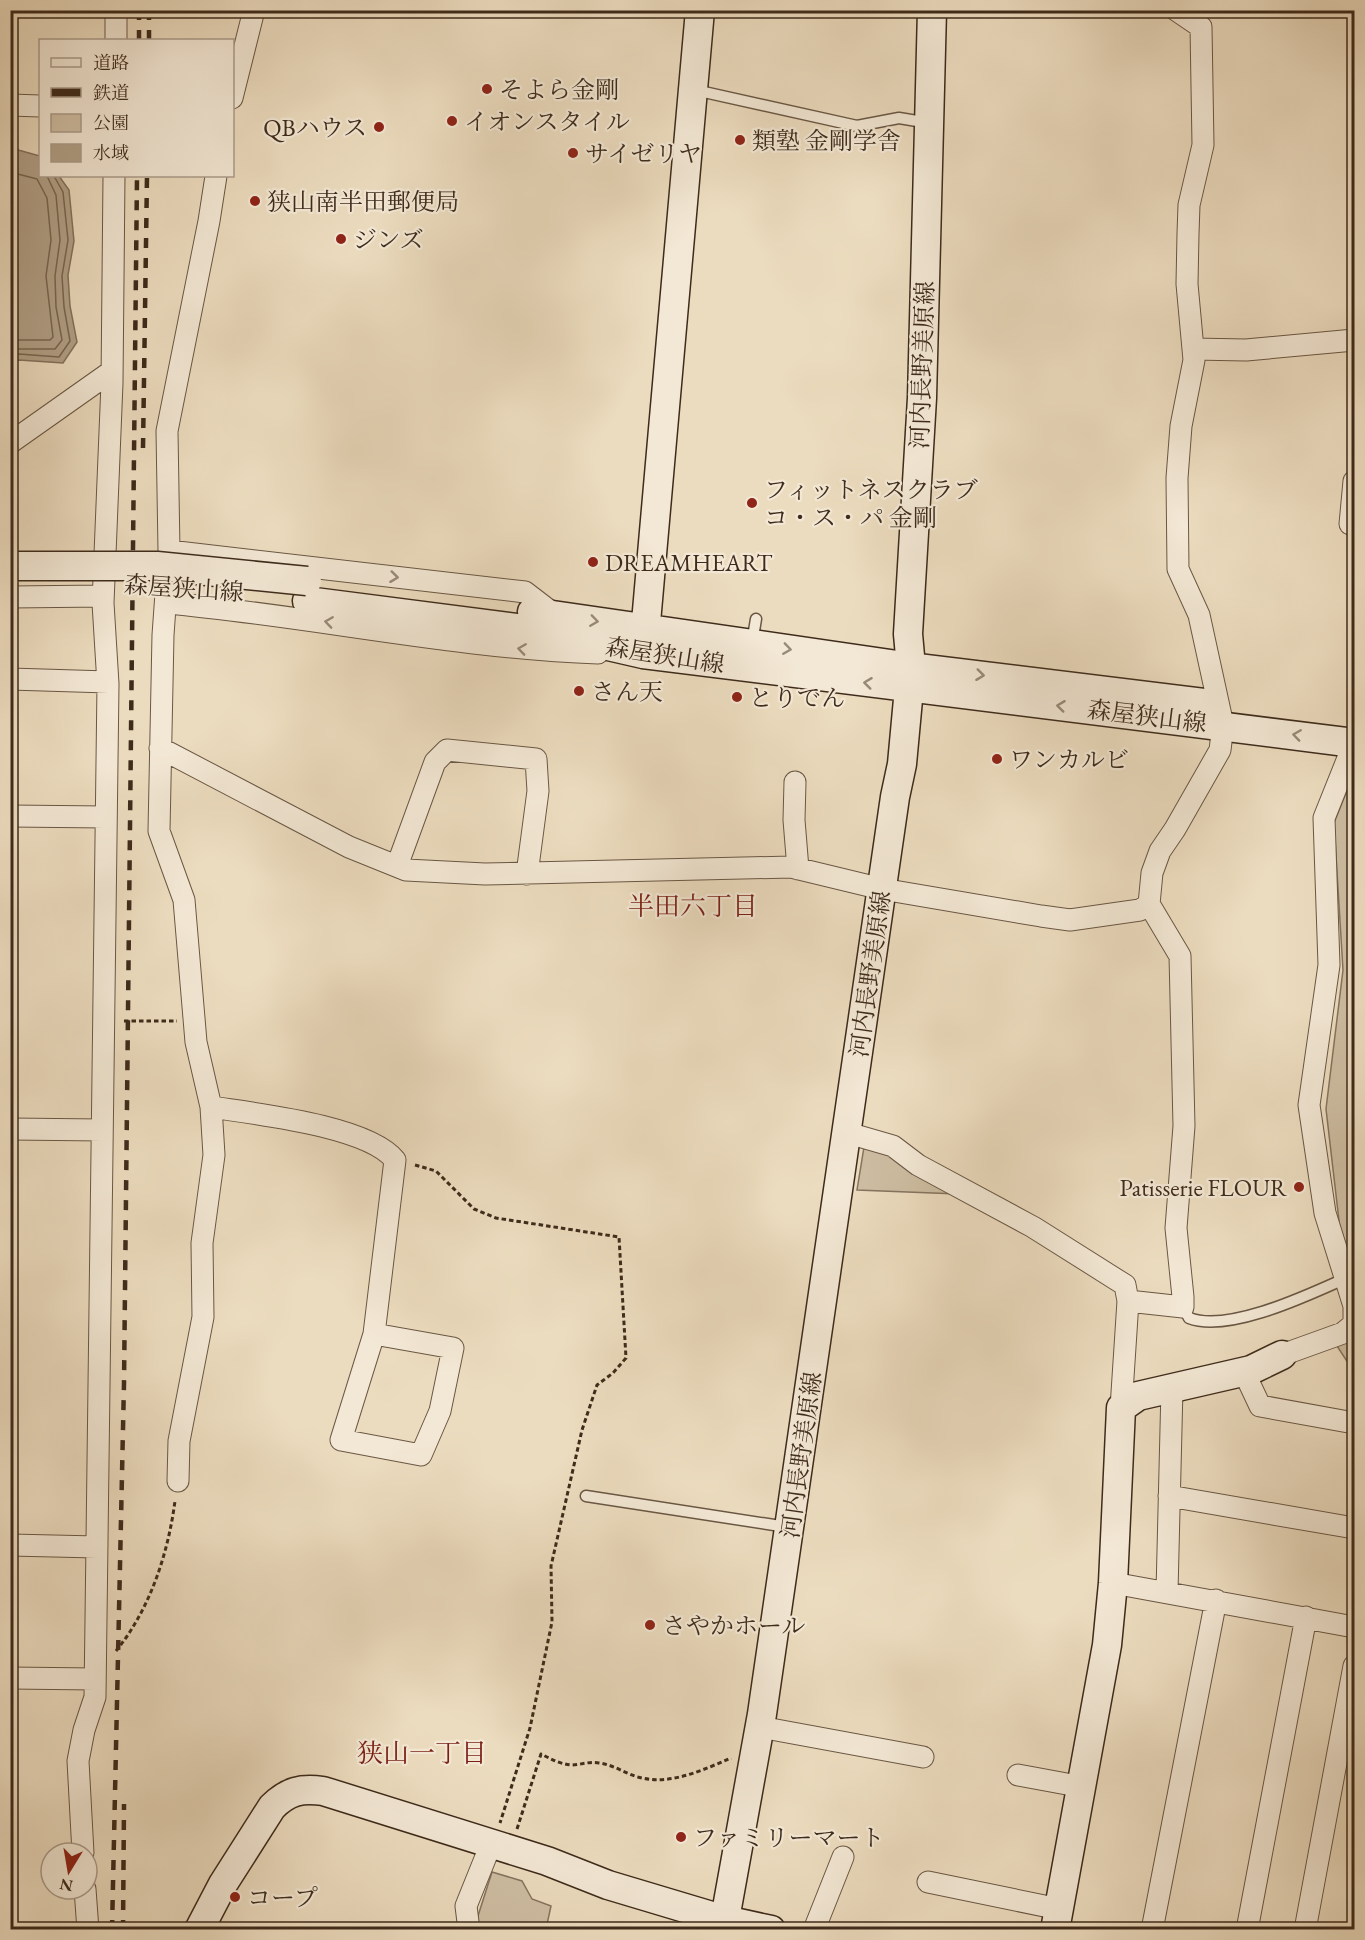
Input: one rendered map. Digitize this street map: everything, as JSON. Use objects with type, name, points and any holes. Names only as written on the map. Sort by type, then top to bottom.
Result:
[{"type":"main road","points":[[644,641],[700,10]]},
{"type":"main road","name":"河内長野美原線","points":[[724,1925],[760,1727],[902,764],[909,678],[908,634],[922,398],[932,10]]},
{"type":"main road","name":"森屋狭山線","points":[[10,564],[157,566],[547,632],[644,641],[909,678],[1221,715],[1354,724]]},
{"type":"main road","name":"森屋狭山線","points":[[10,584],[158,584],[307,591],[556,615],[644,641],[754,632],[909,678]]},
{"type":"main road","name":"森屋狭山線","points":[[1221,715],[1354,743]]},
{"type":"main road","points":[[1057,1919],[1083,1787],[1107,1645],[1113,1583],[1121,1408],[1138,1396],[1244,1372],[1282,1355]]},
{"type":"main road","points":[[200,1929],[223,1884],[265,1816],[282,1796],[307,1789],[323,1791],[501,1847],[724,1925],[771,1929]]},
{"type":"street","points":[[116,10],[116,39]]},
{"type":"street","points":[[234,90],[254,10]]},
{"type":"street","points":[[1128,1301],[1183,1307],[1176,1228],[1184,1126],[1180,956],[1149,904],[1152,873],[1160,851],[1220,750],[1221,715],[1199,615],[1178,569],[1177,478],[1181,426],[1194,360],[1187,284],[1188,234],[1190,205],[1203,145],[1201,27],[1176,10]]},
{"type":"street","points":[[10,105],[39,106]]},
{"type":"street","points":[[82,1841],[78,1761],[84,1730],[95,1697],[108,682],[103,596],[112,371],[114,177]]},
{"type":"street","points":[[178,1481],[179,1441],[203,1317],[202,1243],[214,1155],[212,1107],[194,1022],[184,900],[159,831],[163,635],[169,551],[167,431],[205,243],[216,177]]},
{"type":"street","points":[[1193,349],[1246,350],[1354,340]]},
{"type":"street","points":[[10,443],[112,371]]},
{"type":"street","points":[[1350,524],[1354,481]]},
{"type":"street","points":[[169,551],[525,592],[556,615]]},
{"type":"street","points":[[10,564],[105,561]]},
{"type":"street","points":[[10,597],[103,596]]},
{"type":"street","points":[[167,603],[254,611],[534,651],[644,641]]},
{"type":"street","points":[[10,679],[108,682]]},
{"type":"street","points":[[1282,1355],[1343,1333],[1354,1324],[1354,1306],[1325,1213],[1310,1105],[1329,964],[1324,818],[1354,743]]},
{"type":"street","points":[[160,748],[349,847],[397,866],[446,873],[527,874],[798,869],[882,889],[1070,920],[1140,910],[1149,904]]},
{"type":"street","points":[[397,866],[435,762],[447,750],[536,759],[538,791],[527,874]]},
{"type":"street","points":[[795,782],[794,820],[798,869]]},
{"type":"street","points":[[10,816],[106,817]]},
{"type":"street","points":[[212,1107],[344,1131],[388,1151],[395,1160],[374,1334],[341,1440],[421,1455],[440,1411],[453,1348],[374,1334]]},
{"type":"street","points":[[10,1129],[102,1130]]},
{"type":"street","points":[[848,1133],[893,1146],[918,1165],[1033,1227],[1125,1285],[1128,1301],[1121,1408]]},
{"type":"street","points":[[1244,1372],[1260,1406],[1354,1423]]},
{"type":"street","points":[[1167,1592],[1172,1388]]},
{"type":"street","points":[[1169,1496],[1354,1528]]},
{"type":"street","points":[[10,1545],[97,1547]]},
{"type":"street","points":[[1113,1583],[1354,1627]]},
{"type":"street","points":[[1152,1929],[1216,1600]]},
{"type":"street","points":[[1247,1929],[1306,1617]]},
{"type":"street","points":[[1305,1929],[1354,1666]]},
{"type":"street","points":[[10,1678],[95,1679]]},
{"type":"street","points":[[760,1727],[923,1757]]},
{"type":"street","points":[[1018,1775],[1083,1787]]},
{"type":"street","points":[[469,1929],[466,1906],[501,1847]]},
{"type":"street","points":[[814,1929],[843,1857]]},
{"type":"street","points":[[928,1882],[1057,1919]]},
{"type":"street","points":[[86,1901],[88,1929]]},
{"type":"lane","points":[[694,90],[857,126],[898,118],[930,123]]},
{"type":"lane","points":[[1183,1307],[1189,1318],[1200,1322],[1252,1315],[1269,1311],[1344,1279]]},
{"type":"lane","points":[[586,1496],[790,1528]]},
{"type":"path","points":[[104,1022],[194,1022]]},
{"type":"path","points":[[1354,1029],[1348,1129],[1354,1177]]},
{"type":"path","points":[[395,1160],[436,1171],[474,1209],[496,1218],[619,1237],[626,1358],[613,1373],[597,1385],[582,1430],[551,1566],[552,1622],[530,1728],[508,1804],[501,1847]]},
{"type":"path","points":[[95,1679],[143,1613],[170,1536],[178,1481]]},
{"type":"path","points":[[501,1847],[541,1754],[561,1763],[589,1762],[616,1766],[643,1779],[664,1779],[695,1773],[733,1757]]},
{"type":"green space","points":[[1354,773],[1354,1272],[1340,1229],[1326,1109],[1343,970],[1334,823]]},
{"type":"green space","points":[[865,1141],[958,1194],[857,1190]]},
{"type":"green space","points":[[1354,1337],[1354,1372],[1337,1346]]},
{"type":"green space","points":[[492,1872],[522,1881],[532,1899],[551,1906],[546,1929],[479,1929],[477,1919]]},
{"type":"water","points":[[11,148],[39,156],[39,177],[60,177],[69,190],[74,241],[68,275],[70,306],[77,342],[63,363],[19,360],[11,363]]},
{"type":"railway","points":[[139,10],[139,39]]},
{"type":"railway","points":[[149,10],[149,39]]},
{"type":"railway","points":[[112,1930],[124,1383],[137,177]]},
{"type":"railway","points":[[143,448],[147,177]]},
{"type":"railway","points":[[123,1930],[124,1804]]},
{"type":"place","name":"そよら金剛","points":[[487,89]]},
{"type":"place","name":"イオンスタイル","points":[[452,121]]},
{"type":"place","name":"QBハウス","points":[[379,127]]},
{"type":"place","name":"類塾 金剛学舎","points":[[740,140]]},
{"type":"place","name":"サイゼリヤ","points":[[573,153]]},
{"type":"place","name":"狭山南半田郵便局","points":[[255,201]]},
{"type":"place","name":"ジンズ","points":[[341,239]]},
{"type":"place","name":"フィットネスクラブ コ・ス・パ 金剛","points":[[752,503]]},
{"type":"place","name":"DREAMHEART","points":[[593,562]]},
{"type":"place","name":"さん天","points":[[579,691]]},
{"type":"place","name":"とりでん","points":[[737,697]]},
{"type":"place","name":"ワンカルビ","points":[[997,759]]},
{"type":"place","name":"Patisserie FLOUR","points":[[1299,1187]]},
{"type":"place","name":"さやかホール","points":[[650,1625]]},
{"type":"place","name":"ファミリーマート","points":[[681,1837]]},
{"type":"place","name":"コープ","points":[[235,1897]]},
{"type":"district","name":"半田六丁目","points":[[693,906]]},
{"type":"district","name":"狭山一丁目","points":[[422,1753]]}]
